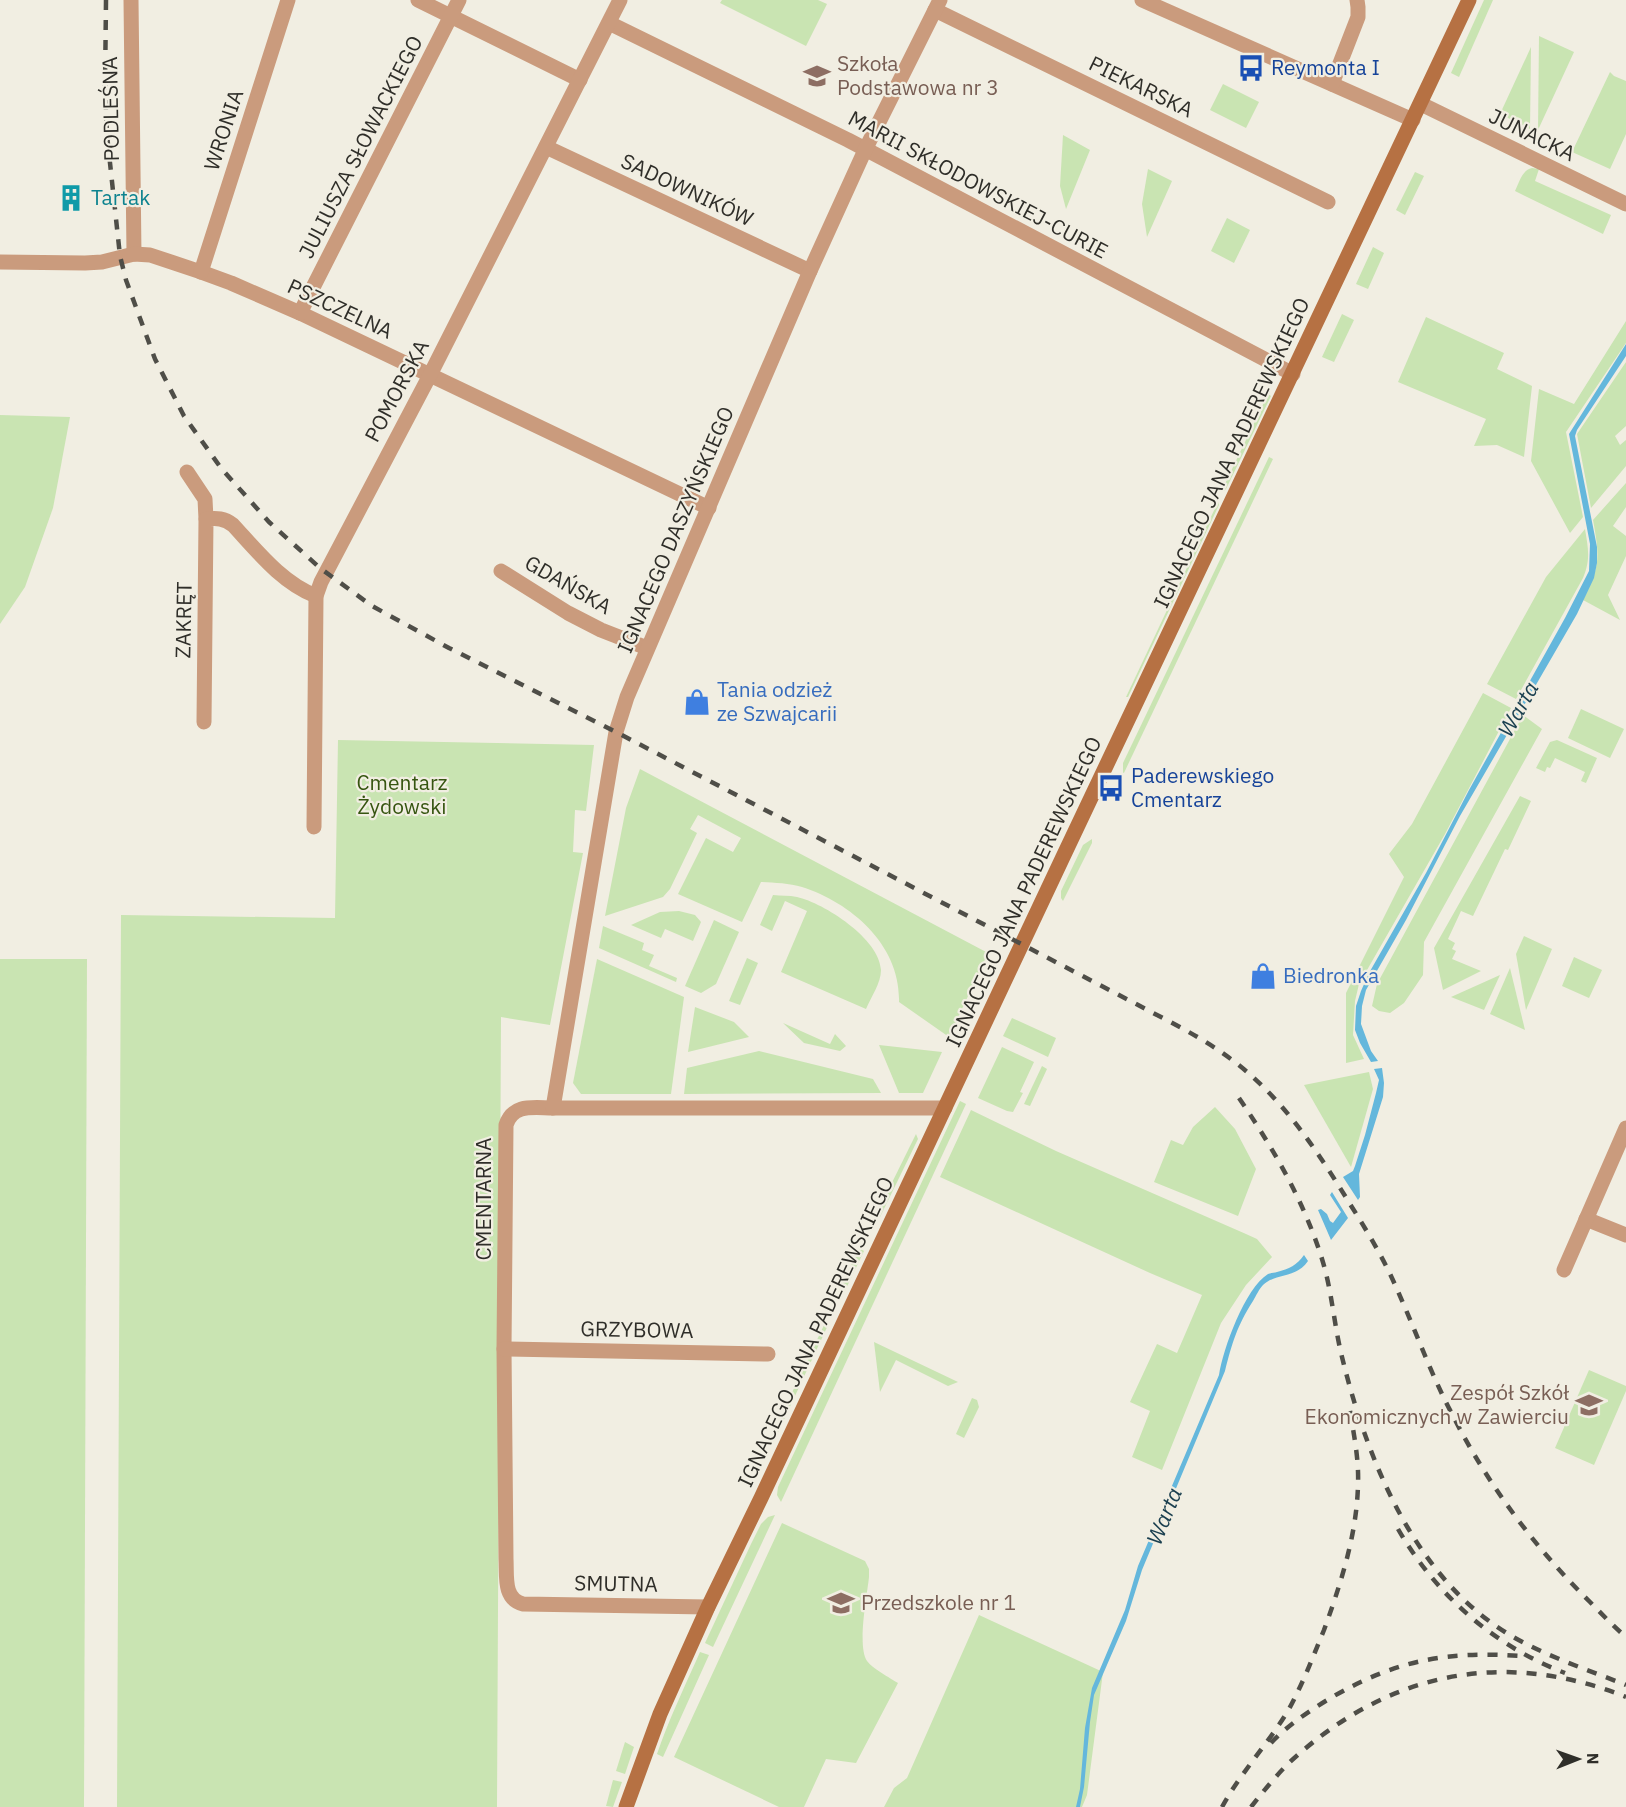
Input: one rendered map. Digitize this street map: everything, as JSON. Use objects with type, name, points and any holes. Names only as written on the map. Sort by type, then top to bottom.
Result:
[{"type":"main road","name":"IGNACEGO JANA PADEREWSKIEGO","points":[[626,1807],[660,1714],[708,1607],[1469,0]]},
{"type":"street","name":"PODLEŚNA","points":[[130,0],[134,254]]},
{"type":"street","name":"WRONIA","points":[[201,272],[288,0]]},
{"type":"street","points":[[418,0],[580,80]]},
{"type":"street","name":"JULIUSZA SŁOWACKIEGO","points":[[300,313],[459,0]]},
{"type":"street","name":"POMORSKA","points":[[314,827],[316,596],[326,572],[430,375],[620,0]]},
{"type":"street","points":[[1142,0],[1413,120]]},
{"type":"street","points":[[1332,84],[1358,16],[1357,0]]},
{"type":"street","name":"IGNACEGO DASZYŃSKIEGO","points":[[553,1108],[616,732],[627,697],[810,271],[865,150],[937,5]]},
{"type":"street","name":"PIEKARSKA","points":[[937,5],[1328,202]]},
{"type":"street","name":"MARII SKŁODOWSKIEJ-CURIE","points":[[609,22],[865,150],[1293,374]]},
{"type":"street","name":"JUNACKA","points":[[1421,104],[1626,204]]},
{"type":"street","name":"SADOWNIKÓW","points":[[546,147],[810,271]]},
{"type":"street","name":"PSZCZELNA","points":[[0,262],[102,262],[134,254],[150,255],[201,272],[300,313],[709,508]]},
{"type":"street","name":"ZAKRĘT","points":[[187,472],[205,499],[204,722]]},
{"type":"street","points":[[206,519],[227,520],[263,559],[307,593],[316,596]]},
{"type":"street","name":"GDAŃSKA","points":[[501,571],[568,613],[601,630],[647,648]]},
{"type":"street","name":"CMENTARNA","points":[[523,1604],[513,1598],[507,1584],[504,1349],[506,1125],[508,1116],[524,1108],[945,1108]]},
{"type":"street","points":[[1564,1270],[1626,1128]]},
{"type":"street","points":[[1586,1220],[1626,1235]]},
{"type":"street","name":"GRZYBOWA","points":[[504,1349],[768,1354]]},
{"type":"street","name":"SMUTNA","points":[[523,1604],[708,1607]]},
{"type":"green space","points":[[722,0],[818,0],[827,4],[806,46],[720,3]]},
{"type":"green space","points":[[1484,0],[1493,0],[1459,77],[1451,73]]},
{"type":"green space","points":[[1539,36],[1574,52],[1538,130]]},
{"type":"green space","points":[[1531,47],[1530,129],[1500,114]]},
{"type":"green space","points":[[1610,72],[1626,81],[1626,134],[1610,169],[1572,152]]},
{"type":"green space","points":[[1223,84],[1259,102],[1246,128],[1210,110]]},
{"type":"green space","points":[[1063,135],[1090,150],[1066,209],[1060,186]]},
{"type":"green space","points":[[1532,168],[1539,169],[1535,181],[1611,215],[1603,234],[1515,191],[1523,174]]},
{"type":"green space","points":[[1148,169],[1172,181],[1147,237],[1142,204]]},
{"type":"green space","points":[[1415,172],[1424,176],[1405,215],[1396,210]]},
{"type":"green space","points":[[1227,218],[1250,230],[1234,263],[1211,251]]},
{"type":"green space","points":[[1373,247],[1384,253],[1368,289],[1356,284]]},
{"type":"green space","points":[[1342,314],[1354,320],[1334,362],[1322,357]]},
{"type":"green space","points":[[1426,317],[1504,353],[1497,369],[1532,386],[1524,457],[1497,445],[1474,446],[1486,419],[1398,382]]},
{"type":"green space","points":[[1626,321],[1626,343],[1566,432],[1583,517],[1570,533],[1531,461],[1539,389],[1574,404]]},
{"type":"green space","points":[[1626,362],[1626,426],[1615,436],[1620,445],[1626,440],[1626,466],[1591,508],[1577,434]]},
{"type":"green space","points":[[1268,394],[1271,396],[1224,491],[1222,490]]},
{"type":"green space","points":[[0,415],[70,417],[53,508],[25,587],[0,624]]},
{"type":"green space","points":[[1269,457],[1273,459],[1123,775],[1123,763]]},
{"type":"green space","points":[[1626,483],[1626,507],[1613,526],[1626,536],[1626,556],[1608,595],[1620,620],[1583,600],[1597,562],[1593,520]]},
{"type":"green space","points":[[1218,502],[1219,505],[1126,697]]},
{"type":"green space","points":[[1585,529],[1588,548],[1586,571],[1516,699],[1487,684],[1546,577]]},
{"type":"green space","points":[[1483,693],[1511,708],[1445,834],[1359,984],[1355,1001],[1353,1035],[1364,1059],[1346,1063],[1346,993],[1404,877],[1389,854],[1412,824]]},
{"type":"green space","points":[[1581,709],[1624,729],[1610,758],[1568,738]]},
{"type":"green space","points":[[1523,715],[1542,729],[1424,942],[1423,975],[1404,1003],[1390,1013],[1379,1011],[1372,1006],[1377,984]]},
{"type":"green space","name":"Cmentarz Żydowski","points":[[338,740],[594,745],[586,811],[575,810],[573,852],[583,853],[550,1025],[501,1017],[497,1807],[117,1807],[121,915],[335,918]]},
{"type":"green space","points":[[1557,740],[1597,758],[1586,783],[1581,781],[1585,772],[1555,758],[1545,772],[1536,768],[1550,742]]},
{"type":"green space","points":[[640,769],[988,953],[949,1037],[899,1002],[892,963],[882,945],[855,916],[821,894],[782,883],[761,882],[742,922],[678,894],[706,838],[733,852],[741,838],[698,815],[690,829],[697,833],[670,889],[663,897],[605,916],[626,808]]},
{"type":"green space","points":[[1520,796],[1531,801],[1508,850],[1505,849],[1473,916],[1461,911],[1448,939],[1455,943],[1452,949],[1456,951],[1452,959],[1481,971],[1443,990],[1434,948]]},
{"type":"green space","points":[[1092,839],[1063,901],[1061,891],[1083,845]]},
{"type":"green space","points":[[773,895],[797,897],[821,907],[849,924],[871,946],[878,958],[881,975],[866,1009],[781,972],[807,911],[785,901],[772,931],[760,925]]},
{"type":"green space","points":[[679,911],[695,915],[701,922],[693,941],[665,929],[661,938],[631,925],[660,912]]},
{"type":"green space","points":[[714,920],[739,932],[716,984],[701,993],[685,986]]},
{"type":"green space","points":[[603,926],[644,943],[642,950],[654,955],[649,966],[677,978],[676,982],[599,948]]},
{"type":"green space","points":[[1524,936],[1552,949],[1526,1010],[1516,954]]},
{"type":"green space","points":[[1574,957],[1602,970],[1589,998],[1562,986]]},
{"type":"green space","points":[[747,958],[758,963],[740,1005],[729,1001]]},
{"type":"green space","points":[[0,959],[87,959],[84,1807],[0,1807]]},
{"type":"green space","points":[[597,959],[684,997],[671,1094],[581,1094],[573,1083]]},
{"type":"green space","points":[[1510,968],[1525,1030],[1490,1014]]},
{"type":"green space","points":[[1500,975],[1484,1010],[1451,997]]},
{"type":"green space","points":[[695,1007],[734,1022],[749,1037],[688,1052]]},
{"type":"green space","points":[[1012,1018],[1056,1038],[1048,1057],[1003,1036]]},
{"type":"green space","points":[[783,1023],[830,1044],[835,1034],[846,1046],[840,1051],[804,1043]]},
{"type":"green space","points":[[879,1045],[942,1052],[923,1093],[899,1093]]},
{"type":"green space","points":[[1002,1047],[1034,1062],[1020,1092],[1023,1093],[1013,1112],[978,1098]]},
{"type":"green space","points":[[759,1051],[873,1079],[881,1093],[684,1094],[687,1068]]},
{"type":"green space","points":[[1042,1066],[1047,1069],[1030,1106],[1024,1104]]},
{"type":"green space","points":[[1369,1072],[1373,1089],[1351,1167],[1304,1085]]},
{"type":"green space","points":[[960,1101],[966,1104],[781,1502],[777,1495],[778,1487]]},
{"type":"green space","points":[[1215,1107],[1235,1129],[1256,1169],[1238,1216],[1154,1182],[1171,1140],[1183,1145],[1193,1127]]},
{"type":"green space","points":[[971,1110],[1056,1151],[1257,1239],[1272,1257],[1246,1285],[1221,1323],[1162,1470],[1132,1457],[1150,1411],[1130,1402],[1157,1344],[1177,1353],[1202,1295],[940,1177]]},
{"type":"green space","points":[[916,1134],[918,1139],[880,1217],[875,1217]]},
{"type":"green space","points":[[859,1248],[864,1251],[842,1297],[837,1295]]},
{"type":"green space","points":[[825,1323],[829,1323],[773,1443],[769,1441]]},
{"type":"green space","points":[[874,1342],[958,1382],[948,1386],[896,1360],[880,1392]]},
{"type":"green space","points":[[1589,1370],[1626,1386],[1626,1391],[1594,1465],[1555,1448]]},
{"type":"green space","points":[[972,1398],[977,1400],[979,1407],[964,1438],[956,1434]]},
{"type":"green space","points":[[775,1515],[713,1647],[705,1643],[761,1524],[768,1517]]},
{"type":"green space","points":[[782,1523],[865,1561],[869,1569],[869,1577],[863,1633],[864,1654],[873,1667],[898,1683],[856,1763],[826,1759],[804,1807],[779,1807],[674,1757]]},
{"type":"green space","points":[[979,1615],[1103,1672],[1087,1795],[1082,1807],[884,1807],[894,1788],[907,1778]]},
{"type":"green space","points":[[700,1652],[709,1655],[663,1757],[657,1754]]},
{"type":"green space","points":[[625,1742],[634,1747],[625,1774],[616,1771]]},
{"type":"green space","points":[[613,1780],[622,1782],[613,1807],[606,1806]]},
{"type":"water","name":"Warta","points":[[1626,344],[1626,356],[1575,436],[1597,547],[1594,578],[1577,614],[1460,816],[1406,920],[1366,990],[1361,1024],[1371,1051],[1378,1061],[1371,1062],[1355,1030],[1356,1006],[1361,991],[1589,571],[1590,544],[1569,434]]},
{"type":"water","points":[[1382,1068],[1383,1097],[1359,1174],[1360,1197],[1358,1200],[1343,1177],[1353,1171],[1355,1166],[1379,1080],[1374,1069]]},
{"type":"water","points":[[1332,1192],[1348,1218],[1331,1240],[1318,1210],[1321,1209],[1327,1214],[1333,1223],[1341,1212],[1330,1195]]},
{"type":"water","name":"Warta","points":[[1304,1255],[1308,1261],[1298,1271],[1268,1281],[1263,1285],[1239,1327],[1225,1371],[1142,1570],[1126,1621],[1094,1695],[1084,1787],[1080,1807],[1076,1807],[1092,1688],[1125,1610],[1138,1566],[1219,1375],[1236,1320],[1259,1281],[1268,1274],[1292,1266]]},
{"type":"railway","points":[[106,0],[107,135],[120,256],[126,280],[155,359],[184,416],[221,468],[269,522],[320,568],[372,606],[1191,1033],[1240,1066],[1272,1096],[1301,1130],[1363,1224],[1391,1277],[1451,1412],[1496,1488],[1531,1536],[1569,1581],[1626,1637]]},
{"type":"railway","points":[[1239,1098],[1264,1136],[1297,1196],[1315,1237],[1331,1296],[1342,1357],[1365,1435],[1398,1511],[1420,1546],[1444,1579],[1473,1608],[1505,1632],[1549,1655],[1626,1685]]},
{"type":"railway","points":[[1222,1807],[1289,1709],[1312,1660],[1336,1594],[1347,1558],[1357,1503],[1358,1466],[1350,1411]]},
{"type":"railway","points":[[1398,1529],[1430,1576],[1469,1616],[1514,1648],[1565,1673]]},
{"type":"railway","points":[[1271,1743],[1317,1706],[1381,1673],[1425,1660],[1448,1657],[1523,1656]]},
{"type":"railway","points":[[1251,1807],[1293,1759],[1337,1725],[1375,1703],[1414,1686],[1455,1676],[1496,1672],[1539,1674],[1582,1683],[1626,1697]]},
{"type":"place","name":"Reymonta I","points":[[1251,68]]},
{"type":"place","name":"Szkoła Podstawowa nr 3","points":[[817,76]]},
{"type":"place","name":"Tartak","points":[[71,198]]},
{"type":"place","name":"Tania odzież ze Szwajcarii","points":[[697,702]]},
{"type":"place","name":"Paderewskiego Cmentarz","points":[[1111,788]]},
{"type":"place","name":"Biedronka","points":[[1263,976]]},
{"type":"place","name":"Zespół Szkół Ekonomicznych w Zawierciu","points":[[1589,1405]]},
{"type":"place","name":"Przedszkole nr 1","points":[[841,1603]]}]
